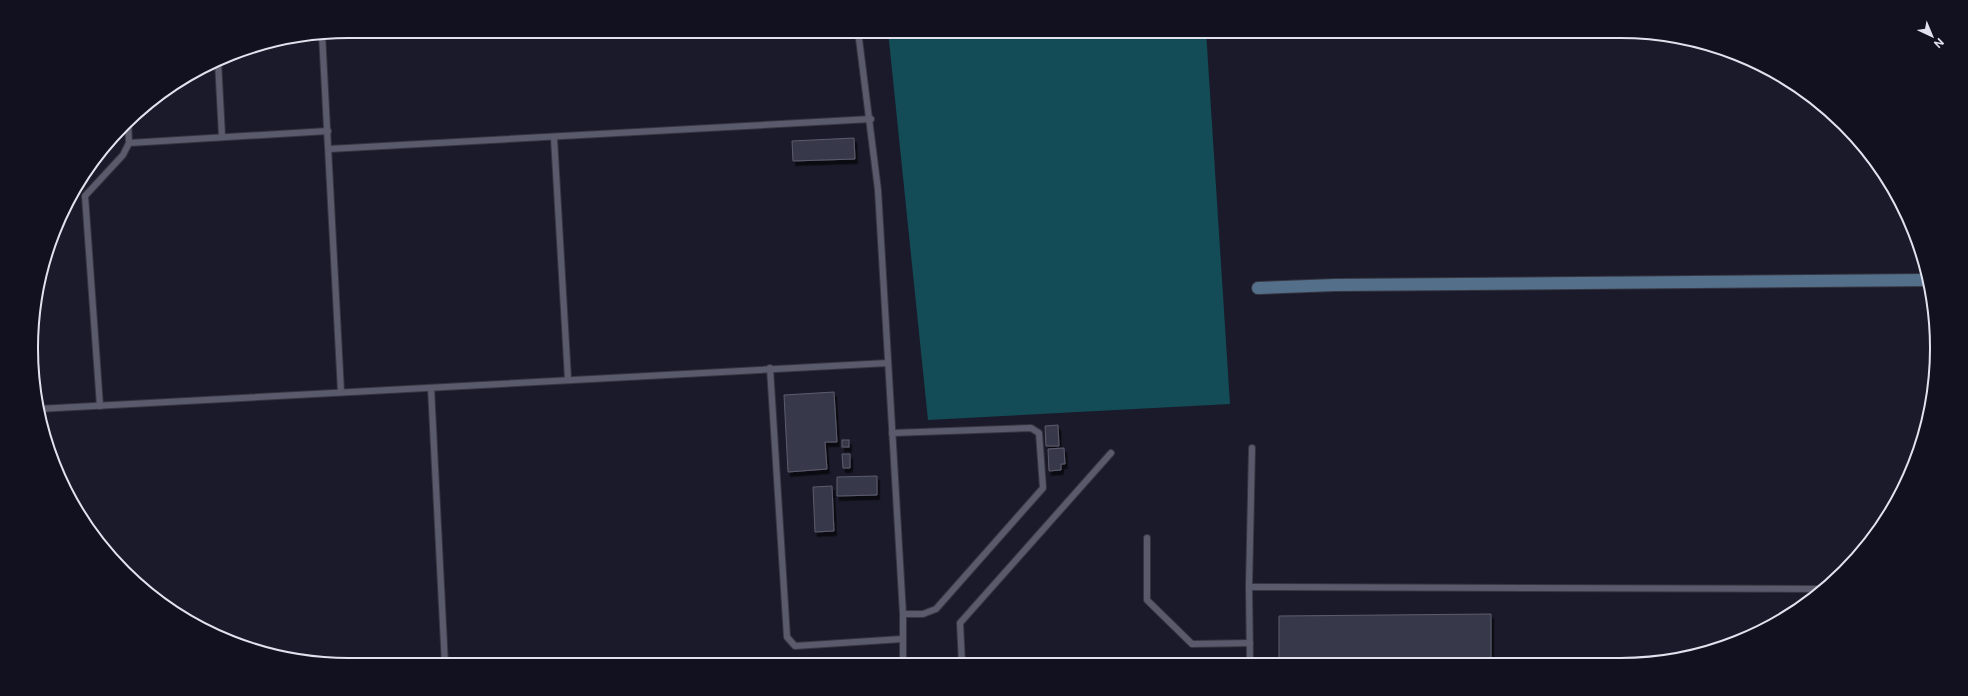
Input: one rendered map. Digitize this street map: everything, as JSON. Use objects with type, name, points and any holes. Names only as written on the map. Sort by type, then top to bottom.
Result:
[{"type":"street","points":[[1258,288],[1335,285],[1922,280]]},
{"type":"lane","points":[[859,38],[870,119],[882,238],[903,614],[903,658]]},
{"type":"lane","points":[[322,40],[341,392]]},
{"type":"lane","points":[[218,67],[222,136]]},
{"type":"lane","points":[[329,149],[554,138],[870,119]]},
{"type":"lane","points":[[100,406],[85,196],[122,155],[129,143],[128,130]]},
{"type":"lane","points":[[129,143],[222,136],[328,131]]},
{"type":"lane","points":[[554,138],[568,380]]},
{"type":"lane","points":[[44,409],[770,368],[888,363]]},
{"type":"lane","points":[[770,368],[787,637],[795,646],[902,639]]},
{"type":"lane","points":[[431,388],[445,658]]},
{"type":"lane","points":[[892,433],[1031,428],[1037,430],[1039,433],[1043,488],[936,609],[923,614],[903,614]]},
{"type":"lane","points":[[1250,658],[1249,587],[1252,448]]},
{"type":"lane","points":[[962,658],[960,623],[1111,453]]},
{"type":"lane","points":[[1147,538],[1148,600],[1192,644],[1250,643]]},
{"type":"lane","points":[[1249,587],[1815,589]]},
{"type":"shaded area","points":[[889,38],[1206,38],[1230,404],[928,420]]},
{"type":"building","points":[[854,138],[855,159],[793,161],[792,141]]},
{"type":"building","points":[[834,392],[837,442],[825,442],[827,469],[788,472],[784,395]]},
{"type":"building","points":[[1058,425],[1059,446],[1046,446],[1045,426]]},
{"type":"building","points":[[842,440],[849,440],[849,447],[842,447]]},
{"type":"building","points":[[1064,448],[1065,464],[1061,464],[1061,470],[1049,471],[1048,449]]},
{"type":"building","points":[[842,454],[850,454],[850,468],[843,468]]},
{"type":"building","points":[[877,476],[877,495],[837,496],[837,477]]},
{"type":"building","points":[[832,486],[834,531],[815,532],[813,487]]},
{"type":"building","points":[[1491,614],[1491,658],[1279,658],[1279,616]]}]
